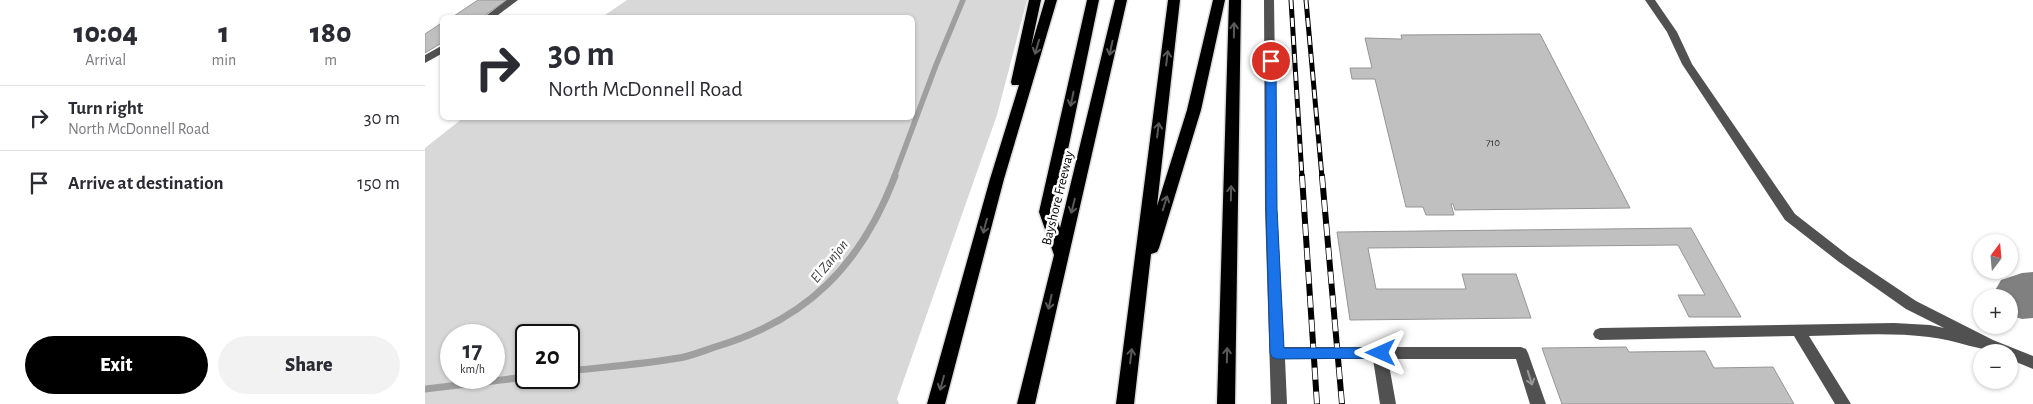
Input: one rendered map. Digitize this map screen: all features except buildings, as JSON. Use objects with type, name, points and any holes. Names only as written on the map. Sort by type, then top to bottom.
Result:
[{"type":"highway","points":[[997,179],[1035,0]]},
{"type":"highway","points":[[936,404],[997,179],[1051,0]]},
{"type":"highway","points":[[1061,254],[1047,212],[1093,0]]},
{"type":"highway","name":"Bayshore Freeway","points":[[1026,404],[1121,0]]},
{"type":"highway","points":[[1125,404],[1174,0]]},
{"type":"highway","points":[[1140,283],[1194,110],[1219,0]]},
{"type":"highway","points":[[1226,404],[1235,0]]},
{"type":"street","points":[[491,15],[513,0]]},
{"type":"street","points":[[1269,0],[1271,209],[1279,404]]},
{"type":"street","points":[[1650,0],[1672,32],[1687,64],[1757,172],[1791,217],[1844,259],[1911,306],[1989,344]]},
{"type":"street","points":[[425,60],[440,50]]},
{"type":"street","points":[[1600,334],[1798,330],[1919,330],[1989,344]]},
{"type":"street","points":[[1798,330],[1843,404]]},
{"type":"street","points":[[1277,353],[1521,353],[1538,404]]},
{"type":"street","points":[[1381,353],[1388,404]]},
{"type":"street","points":[[2018,357],[2033,363]]},
{"type":"shaded area","points":[[627,0],[1027,0],[997,115],[897,399],[899,404],[425,404],[425,148],[460,120],[915,120],[915,15],[605,15]]},
{"type":"waterway","name":"El Zanjon","points":[[894,177],[936,65],[963,0]]},
{"type":"waterway","name":"El Zanjon","points":[[580,370],[683,357],[748,336],[777,321],[827,285],[847,262],[881,208],[895,176]]},
{"type":"waterway","name":"El Zanjon","points":[[425,389],[515,378]]},
{"type":"taxiway","points":[[2022,296],[2033,295]]},
{"type":"railway","points":[[1291,0],[1302,177]]},
{"type":"railway","points":[[1306,0],[1322,177]]},
{"type":"railway","points":[[1302,176],[1317,404]]},
{"type":"railway","points":[[1322,176],[1342,404]]},
{"type":"route","points":[[1271,61],[1271,209],[1277,353],[1381,353]]}]
